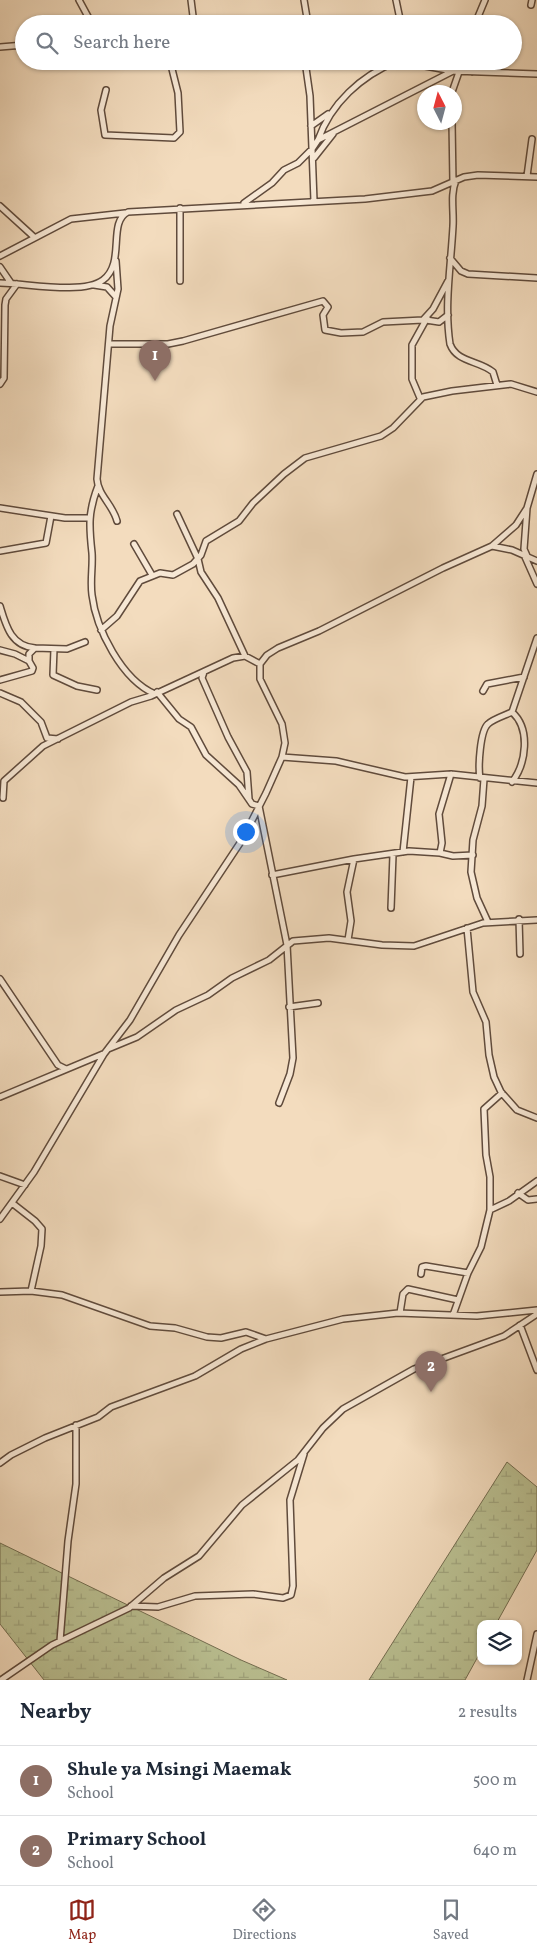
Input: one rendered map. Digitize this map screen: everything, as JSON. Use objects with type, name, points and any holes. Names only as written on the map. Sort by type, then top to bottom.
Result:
[{"type":"street","points":[[79,0],[87,15]]},
{"type":"street","points":[[192,0],[193,15]]},
{"type":"street","points":[[304,0],[307,15]]},
{"type":"street","points":[[396,0],[400,15]]},
{"type":"street","points":[[479,15],[485,0]]},
{"type":"street","points":[[0,47],[15,46]]},
{"type":"street","points":[[106,90],[102,110],[104,135],[174,138],[180,132],[179,108],[172,70]]},
{"type":"street","points":[[306,70],[314,158],[314,201]]},
{"type":"street","points":[[311,126],[330,112],[364,79],[377,70]]},
{"type":"street","points":[[443,70],[453,72],[537,74]]},
{"type":"street","points":[[318,140],[453,72]]},
{"type":"street","points":[[454,85],[459,72]]},
{"type":"street","points":[[241,204],[267,187],[284,170],[297,164],[312,150],[330,112]]},
{"type":"street","points":[[452,130],[454,181],[452,192],[453,224],[448,281],[449,336],[453,350],[463,358],[488,368],[492,372],[497,385]]},
{"type":"street","points":[[314,158],[333,133]]},
{"type":"street","points":[[527,176],[532,139]]},
{"type":"street","points":[[0,256],[34,237],[75,218],[180,208],[420,194],[440,189],[454,181],[478,175],[537,177]]},
{"type":"street","points":[[0,206],[34,237]]},
{"type":"street","points":[[180,208],[180,281]]},
{"type":"street","points":[[126,213],[119,223],[116,260],[118,279],[109,344],[105,404],[97,459],[98,486],[88,518],[92,555],[90,574],[92,597],[101,630],[136,683],[156,693],[179,719],[190,727],[206,755],[239,785],[252,804],[259,806]]},
{"type":"street","points":[[450,258],[461,271],[468,274],[537,278]]},
{"type":"street","points":[[94,285],[112,271],[116,260]]},
{"type":"street","points":[[0,267],[11,283]]},
{"type":"street","points":[[420,398],[412,379],[412,345],[448,281]]},
{"type":"street","points":[[0,283],[73,287],[94,285],[107,287],[116,298]]},
{"type":"street","points":[[0,384],[4,378],[6,299],[18,284]]},
{"type":"street","points":[[109,344],[168,344],[183,341],[323,301],[328,306],[323,315],[324,328],[327,331],[363,332],[384,322],[426,319],[442,321],[448,314]]},
{"type":"street","points":[[101,630],[129,601],[137,584],[152,575],[162,572],[173,575],[198,559],[206,541],[239,521],[253,503],[284,474],[306,458],[377,438],[393,428],[420,398],[452,391],[516,384],[537,392]]},
{"type":"street","points":[[537,474],[527,508],[524,549],[537,584]]},
{"type":"street","points":[[98,486],[112,506],[117,521]]},
{"type":"street","points":[[0,508],[51,516],[88,518]]},
{"type":"street","points":[[0,1219],[25,1185],[106,1051],[130,1020],[179,935],[242,840],[259,806],[282,757],[285,743],[282,724],[260,679],[260,664],[266,655],[278,648],[320,631],[443,568],[492,546],[516,525],[527,508]]},
{"type":"street","points":[[177,514],[198,559],[201,572],[218,598],[245,656],[260,664]]},
{"type":"street","points":[[0,551],[46,542],[51,516]]},
{"type":"street","points":[[134,544],[152,575]]},
{"type":"street","points":[[492,546],[512,550],[537,561]]},
{"type":"street","points":[[0,606],[7,627],[15,640],[21,646],[33,650]]},
{"type":"street","points":[[512,712],[537,638]]},
{"type":"street","points":[[15,654],[33,650],[72,648],[85,642]]},
{"type":"street","points":[[54,649],[53,675],[77,686],[97,690]]},
{"type":"street","points":[[0,650],[15,654],[29,661],[33,668],[32,672],[0,680]]},
{"type":"street","points":[[29,661],[33,650]]},
{"type":"street","points":[[4,798],[3,784],[10,774],[33,753],[128,704],[234,658],[245,656]]},
{"type":"street","points":[[205,672],[202,678],[205,687],[220,715],[228,737],[247,772],[249,799]]},
{"type":"street","points":[[483,691],[487,684],[524,677]]},
{"type":"street","points":[[0,692],[21,702],[41,722],[47,738],[58,739]]},
{"type":"street","points":[[488,922],[472,882],[473,840],[482,806],[484,730],[490,722],[512,712]]},
{"type":"street","points":[[512,712],[523,726],[524,736],[520,772],[512,782]]},
{"type":"street","points":[[282,757],[336,761],[382,773],[411,776],[451,774],[512,782],[537,783]]},
{"type":"street","points":[[440,853],[442,843],[439,814],[451,774]]},
{"type":"street","points":[[403,852],[411,776]]},
{"type":"street","points":[[259,806],[287,946],[293,1058],[290,1074],[279,1103]]},
{"type":"street","points":[[272,874],[403,852],[440,853],[453,856],[473,855]]},
{"type":"street","points":[[391,908],[393,855]]},
{"type":"street","points":[[348,940],[351,921],[347,892],[354,859]]},
{"type":"street","points":[[519,919],[520,954]]},
{"type":"street","points":[[0,1097],[137,1037],[176,1010],[208,995],[232,978],[269,960],[293,941],[308,939],[348,940],[382,945],[414,946],[488,922],[519,919],[537,920]]},
{"type":"street","points":[[467,928],[473,992],[486,1022],[491,1067],[502,1093],[517,1110],[537,1118]]},
{"type":"street","points":[[0,979],[58,1065],[66,1069]]},
{"type":"street","points":[[289,1007],[318,1003]]},
{"type":"street","points":[[453,1315],[468,1273],[482,1247],[490,1210],[490,1177],[486,1155],[486,1119],[484,1109],[502,1093]]},
{"type":"street","points":[[0,1176],[25,1185]]},
{"type":"street","points":[[490,1210],[509,1201],[537,1181]]},
{"type":"street","points":[[518,1193],[528,1200],[537,1199]]},
{"type":"street","points":[[12,1202],[42,1229],[41,1246],[31,1291]]},
{"type":"street","points":[[420,1274],[422,1267],[426,1266],[468,1273]]},
{"type":"street","points":[[400,1314],[403,1294],[408,1289],[458,1300]]},
{"type":"street","points":[[0,1292],[31,1291],[72,1298],[150,1326],[175,1328],[213,1338],[246,1332],[266,1339]]},
{"type":"street","points":[[0,1463],[11,1455],[98,1417],[111,1407],[196,1376],[241,1349],[266,1339],[343,1318],[400,1314],[496,1315],[537,1312]]},
{"type":"street","points":[[1,1680],[60,1640],[90,1628],[131,1606],[164,1578],[206,1550],[242,1505],[298,1460],[323,1428],[343,1409],[414,1368],[504,1336],[537,1312]]},
{"type":"street","points":[[520,1325],[537,1370]]},
{"type":"street","points":[[60,1640],[68,1541],[76,1484],[76,1425]]},
{"type":"street","points":[[131,1606],[158,1607],[195,1596],[253,1594],[283,1598],[291,1595],[293,1586],[290,1500],[305,1451]]},
{"type":"street","points":[[527,1680],[537,1634]]},
{"type":"street","points":[[530,1665],[537,1659]]},
{"type":"green space","points":[[507,1462],[537,1487],[537,1550],[498,1620],[477,1620],[477,1658],[465,1680],[369,1680]]},
{"type":"green space","points":[[0,1543],[241,1660],[287,1680],[44,1680],[0,1624]]},
{"type":"place","name":"Shule ya Msingi Maemak","points":[[155,381]]},
{"type":"place","name":"Primary School","points":[[431,1392]]}]
